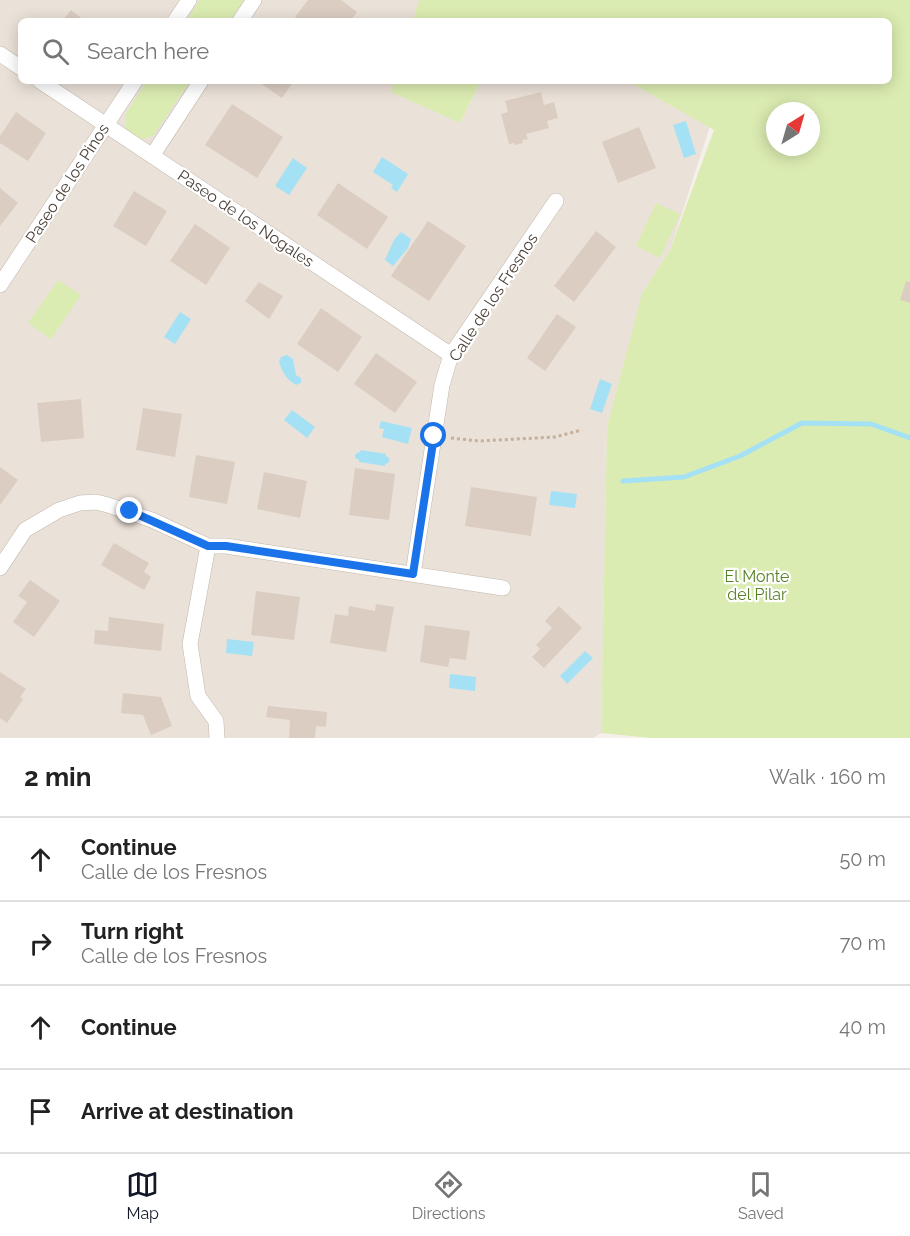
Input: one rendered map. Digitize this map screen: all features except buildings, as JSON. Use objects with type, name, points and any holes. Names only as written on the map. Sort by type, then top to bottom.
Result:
[{"type":"street","points":[[177,18],[189,0]]},
{"type":"street","points":[[242,18],[254,0]]},
{"type":"street","points":[[0,54],[18,66]]},
{"type":"street","name":"Paseo de los Nogales","points":[[44,84],[451,355]]},
{"type":"street","name":"Paseo de los Pinos","points":[[0,285],[133,84]]},
{"type":"street","points":[[152,156],[199,84]]},
{"type":"street","name":"Calle de los Fresnos","points":[[413,574],[442,385],[451,355],[556,201]]},
{"type":"street","points":[[0,568],[25,530],[59,510],[80,503],[96,502],[130,511],[208,546],[226,546],[503,588]]},
{"type":"street","points":[[208,546],[190,644],[198,696],[216,721],[218,738]]},
{"type":"path","points":[[434,436],[479,441],[555,437],[582,430]]},
{"type":"shaded area","points":[[0,0],[421,0],[415,18],[18,18],[18,84],[400,84],[460,123],[480,84],[633,84],[710,126],[670,250],[645,290],[607,427],[601,733],[593,738],[0,738]]},
{"type":"green space","points":[[200,0],[244,0],[232,18],[188,18]]},
{"type":"green space","name":"El Monte del Pilar","points":[[419,0],[910,0],[910,738],[650,738],[601,733],[607,427],[642,294],[670,250],[714,130],[633,84],[892,84],[892,18],[414,18]]},
{"type":"green space","points":[[145,84],[188,84],[153,136],[141,140],[126,129],[125,115]]},
{"type":"green space","points":[[393,84],[480,84],[460,123],[391,92]]},
{"type":"green space","points":[[656,203],[680,214],[660,258],[636,246]]},
{"type":"green space","points":[[58,280],[81,295],[51,339],[28,323]]},
{"type":"water","points":[[686,121],[696,154],[684,158],[673,125]]},
{"type":"water","points":[[382,157],[408,174],[397,192],[391,188],[393,185],[373,172]]},
{"type":"water","points":[[293,158],[307,168],[289,195],[275,186]]},
{"type":"water","points":[[401,232],[411,239],[408,248],[393,266],[385,260],[394,240]]},
{"type":"water","points":[[180,312],[191,319],[175,344],[164,337]]},
{"type":"water","points":[[287,355],[293,359],[296,375],[301,378],[301,383],[296,385],[285,375],[279,362],[281,357]]},
{"type":"water","points":[[600,379],[612,384],[602,413],[590,409]]},
{"type":"water","points":[[292,410],[315,427],[307,438],[284,420]]},
{"type":"water","points":[[381,421],[412,428],[408,444],[382,437],[384,429],[379,428]]},
{"type":"water","points":[[361,450],[386,454],[390,459],[385,466],[359,462],[355,455]]},
{"type":"water","points":[[551,491],[577,494],[575,508],[549,505]]},
{"type":"water","points":[[227,639],[254,642],[252,656],[226,653]]},
{"type":"water","points":[[585,651],[593,658],[567,684],[560,676]]},
{"type":"water","points":[[450,674],[476,677],[475,691],[449,688]]},
{"type":"waterway","points":[[623,481],[684,477],[740,456],[802,423],[871,424],[910,438]]},
{"type":"route","points":[[130,511],[208,546],[226,546],[413,574],[434,436]]}]
